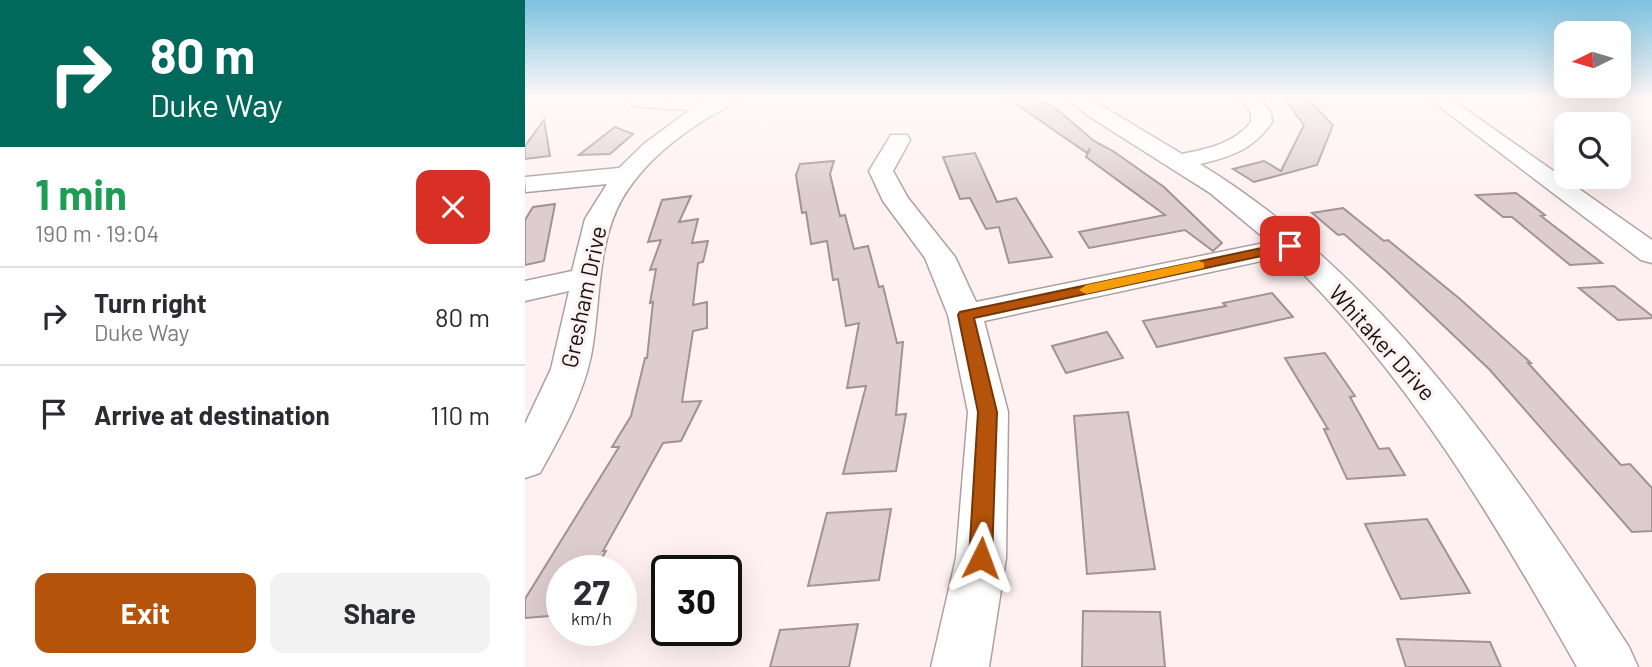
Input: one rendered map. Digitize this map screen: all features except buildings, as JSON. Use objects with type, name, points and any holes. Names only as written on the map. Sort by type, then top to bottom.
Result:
[{"type":"street","name":"Gresham Drive","points":[[525,461],[555,412],[573,358],[599,220],[627,175],[678,128]]},
{"type":"street","name":"Whitaker Drive","points":[[1124,128],[1238,202],[1290,246],[1350,304],[1426,389],[1507,503],[1609,667]]},
{"type":"street","points":[[1179,162],[1231,149],[1255,135],[1259,128]]},
{"type":"street","points":[[1479,128],[1652,254]]},
{"type":"street","points":[[899,140],[881,171],[896,201],[940,257],[965,315],[988,412],[981,558],[960,667]]},
{"type":"street","points":[[526,184],[627,175]]},
{"type":"street","points":[[965,315],[1290,246]]},
{"type":"street","points":[[525,291],[587,277]]},
{"type":"slow traffic","points":[[1086,290],[1199,265]]},
{"type":"route","points":[[981,558],[988,412],[965,315],[1290,246]]}]
